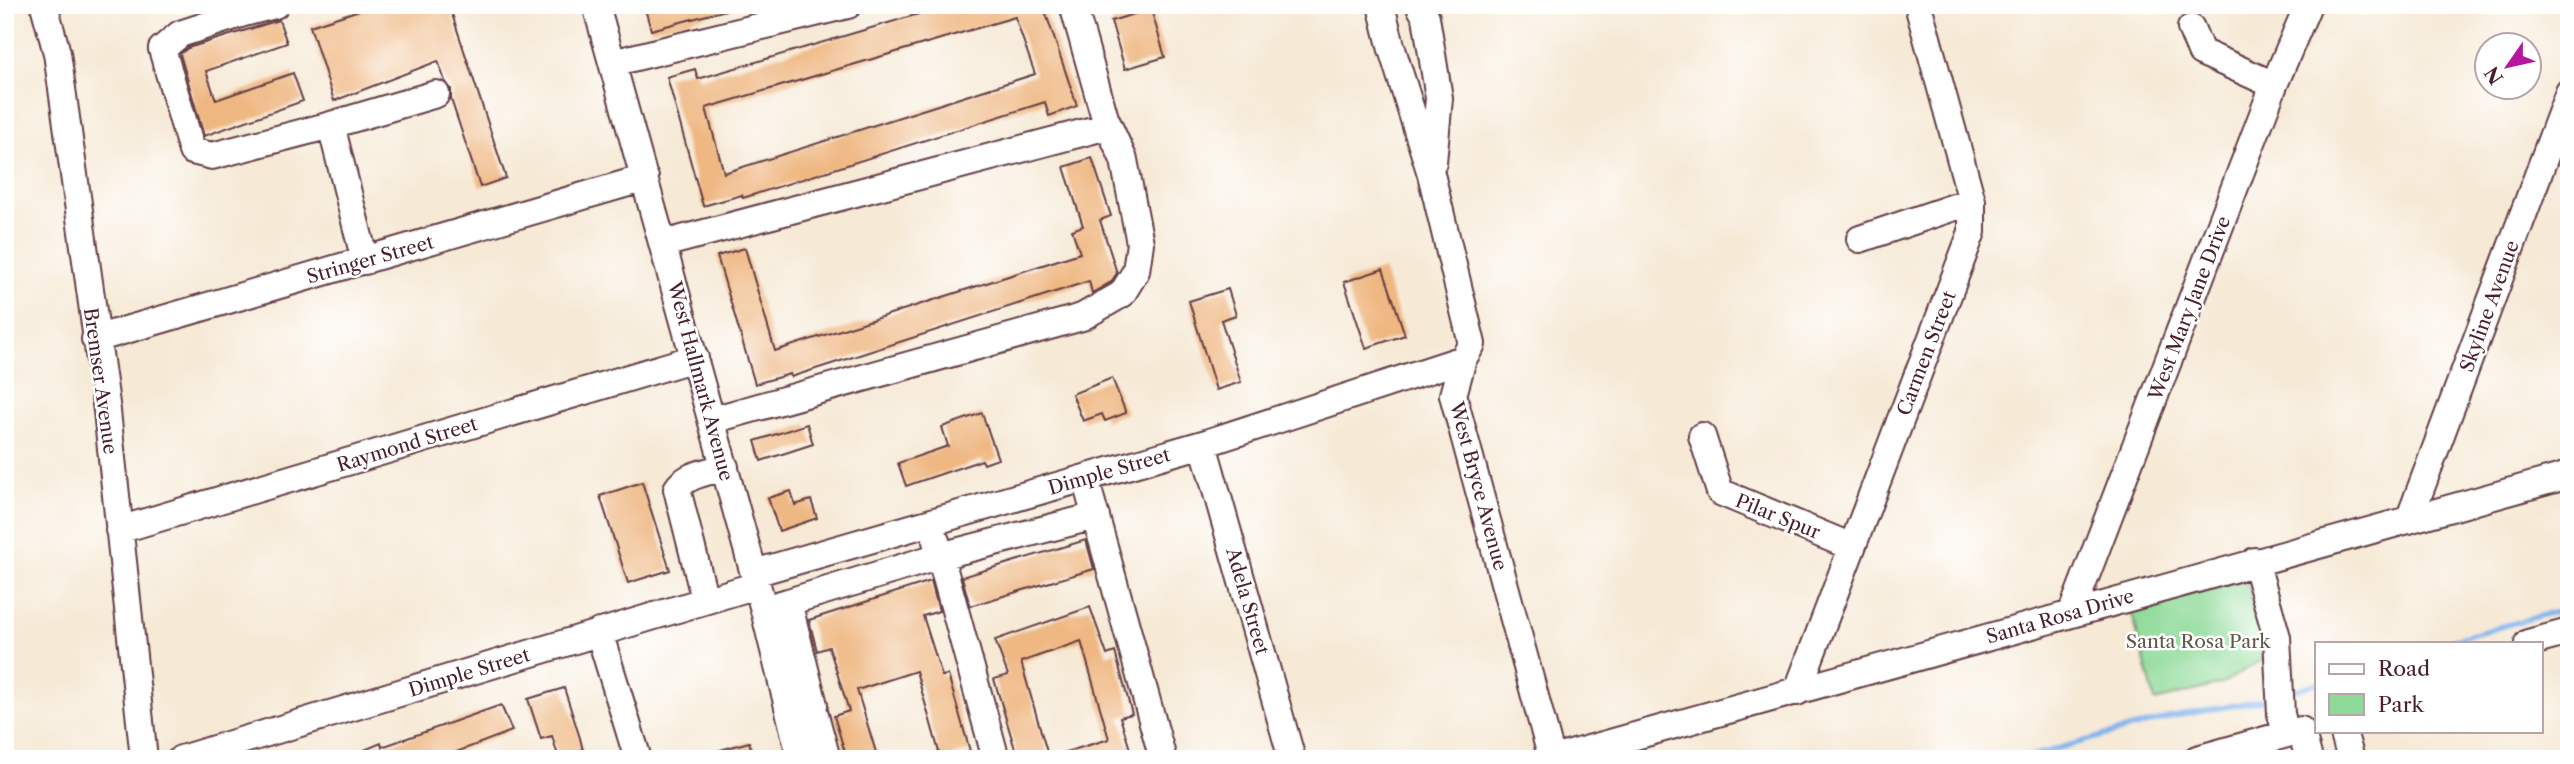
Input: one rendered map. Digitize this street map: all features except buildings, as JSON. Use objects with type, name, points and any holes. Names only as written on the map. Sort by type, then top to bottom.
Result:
[{"type":"street","name":"Bremser Avenue","points":[[44,5],[57,53],[107,411],[144,759]]},
{"type":"street","points":[[275,5],[243,9],[180,34],[162,49],[192,151],[212,156],[334,137],[436,93]]},
{"type":"street","name":"West Hallmark Avenue","points":[[596,5],[725,467],[802,713],[801,759]]},
{"type":"street","points":[[612,63],[848,5]]},
{"type":"street","points":[[712,420],[1082,317],[1122,294],[1136,271],[1140,243],[1124,160],[1108,126],[1073,5]]},
{"type":"street","name":"West Bryce Avenue","points":[[1381,5],[1391,46],[1432,174],[1472,344],[1462,359],[1453,395],[1552,759]]},
{"type":"street","name":"West Bryce Avenue","points":[[1419,5],[1426,17],[1439,98],[1432,174]]},
{"type":"street","name":"Carmen Street","points":[[1797,692],[1972,232],[1972,201],[1918,5]]},
{"type":"street","name":"West Mary Jane Drive","points":[[2072,612],[2274,85],[2308,5]]},
{"type":"street","points":[[2191,28],[2201,52],[2274,85]]},
{"type":"street","name":"Skyline Avenue","points":[[2409,520],[2569,92]]},
{"type":"street","points":[[663,244],[1108,126]]},
{"type":"street","points":[[334,137],[365,261]]},
{"type":"street","name":"Stringer Street","points":[[95,340],[645,178]]},
{"type":"street","points":[[1860,239],[1972,201]]},
{"type":"street","name":"Raymond Street","points":[[119,530],[695,358]]},
{"type":"street","name":"Dimple Street","points":[[194,757],[705,600],[766,592],[931,522],[1203,444],[1462,359]]},
{"type":"street","name":"Pilar Spur","points":[[1702,436],[1720,492],[1852,547]]},
{"type":"street","name":"Adela Street","points":[[1203,444],[1292,759]]},
{"type":"street","points":[[705,600],[677,489],[690,478],[725,467]]},
{"type":"street","name":"Santa Rosa Drive","points":[[1552,759],[2569,475]]},
{"type":"street","points":[[1085,478],[1163,759]]},
{"type":"street","points":[[766,592],[940,556],[1096,516]]},
{"type":"street","points":[[931,522],[996,759]]},
{"type":"street","points":[[2255,561],[2277,637],[2283,724]]},
{"type":"street","points":[[599,632],[638,759]]},
{"type":"street","points":[[2532,642],[2569,632]]},
{"type":"street","points":[[802,713],[827,759]]},
{"type":"street","points":[[2197,759],[2283,724],[2301,730],[2309,759]]},
{"type":"street","points":[[2343,732],[2351,759]]},
{"type":"green space","name":"Santa Rosa Park","points":[[2237,578],[2248,585],[2264,659],[2221,684],[2155,701],[2131,610]]},
{"type":"waterway","points":[[2444,642],[2569,608]]},
{"type":"waterway","points":[[2295,690],[2315,684]]},
{"type":"waterway","points":[[2020,759],[2171,717],[2268,699]]}]
